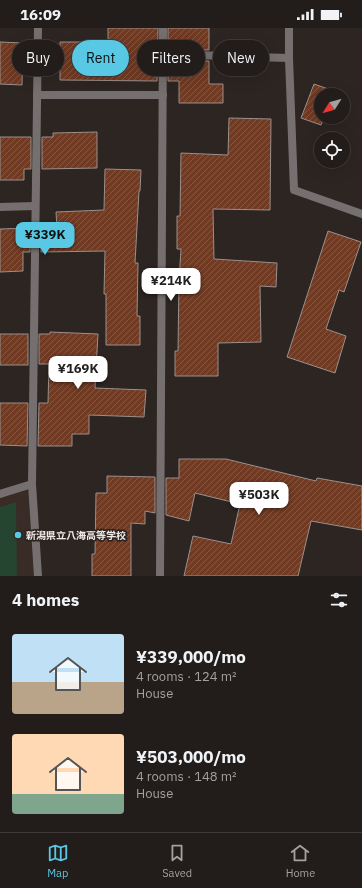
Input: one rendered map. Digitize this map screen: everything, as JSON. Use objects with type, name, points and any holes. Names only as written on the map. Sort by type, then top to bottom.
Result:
[{"type":"street","points":[[38,28],[32,484],[38,576]]},
{"type":"street","points":[[163,28],[163,40]]},
{"type":"street","points":[[289,28],[294,190],[362,214]]},
{"type":"street","points":[[205,55],[289,58]]},
{"type":"street","points":[[160,576],[163,76]]},
{"type":"street","points":[[37,95],[163,95]]},
{"type":"street","points":[[0,207],[35,206]]},
{"type":"street","points":[[0,494],[32,484]]},
{"type":"shaded area","name":"新潟県立八海高等学校","points":[[32,484],[38,576],[0,576],[0,494]]},
{"type":"green space","points":[[16,502],[17,576],[0,576],[0,507]]},
{"type":"building","points":[[108,28],[158,28],[158,40],[137,40],[137,76],[157,76],[157,81],[60,80],[60,76],[64,76],[64,42],[72,42],[72,76],[129,76],[129,40],[108,40]]},
{"type":"building","points":[[168,28],[209,28],[209,50],[205,50],[205,40],[168,40]]},
{"type":"building","points":[[0,42],[12,43],[12,76],[22,76],[22,85],[0,84]]},
{"type":"building","points":[[205,61],[209,61],[209,84],[223,84],[223,103],[179,103],[179,81],[168,81],[168,76],[205,76]]},
{"type":"building","points":[[314,84],[325,88],[314,88],[314,123],[301,118]]},
{"type":"building","points":[[229,118],[271,119],[270,210],[213,209],[214,259],[277,263],[276,287],[260,286],[261,342],[218,343],[218,376],[175,376],[175,351],[178,351],[181,249],[177,249],[177,216],[180,216],[181,153],[228,155]]},
{"type":"building","points":[[97,132],[97,168],[42,169],[42,137],[53,137],[53,133]]},
{"type":"building","points":[[0,137],[31,137],[31,169],[24,169],[24,180],[0,180]]},
{"type":"building","points":[[105,169],[141,170],[135,263],[138,263],[137,316],[140,316],[140,345],[106,345],[106,294],[104,294],[105,251],[41,252],[41,228],[57,228],[56,212],[104,210]]},
{"type":"building","points":[[30,228],[30,252],[23,252],[23,271],[0,272],[0,229]]},
{"type":"building","points":[[328,231],[361,242],[344,292],[339,290],[326,329],[346,336],[335,373],[287,357]]},
{"type":"building","points":[[50,332],[98,334],[95,388],[146,390],[144,417],[89,415],[89,434],[72,434],[72,446],[38,446],[39,403],[48,403],[49,364],[39,364],[39,334],[50,334]]},
{"type":"building","points":[[0,334],[28,334],[28,365],[0,365]]},
{"type":"building","points":[[0,403],[28,403],[27,446],[0,445]]},
{"type":"building","points":[[179,459],[226,459],[316,481],[317,478],[362,486],[362,530],[311,521],[298,576],[184,576],[193,536],[231,544],[240,504],[195,493],[189,521],[166,515],[166,478],[179,478]]},
{"type":"building","points":[[107,476],[155,477],[155,513],[145,511],[145,524],[131,523],[131,576],[92,576],[92,554],[95,554],[96,493],[107,493]]},
{"type":"place","name":"新潟県立八海高等学校","points":[[18,535]]}]
